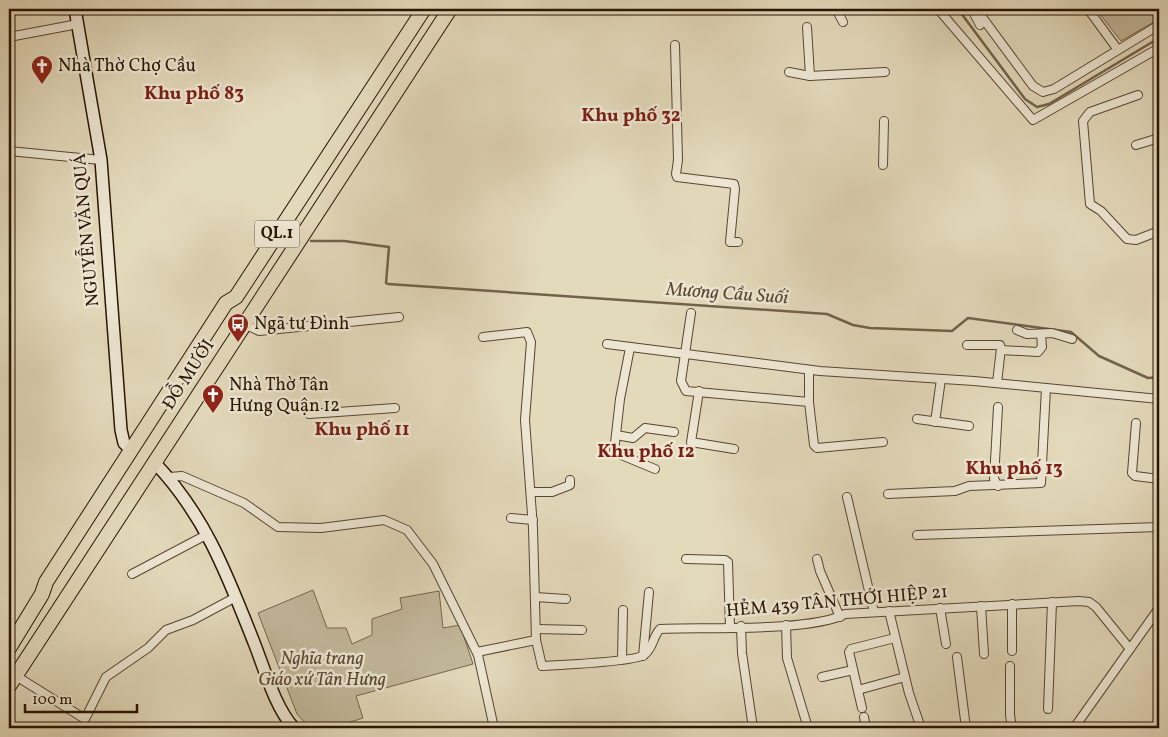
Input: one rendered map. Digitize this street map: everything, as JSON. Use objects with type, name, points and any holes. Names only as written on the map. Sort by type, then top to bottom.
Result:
[{"type":"highway","name":"ĐỖ MƯỜI","points":[[152,460],[243,318],[246,305],[440,9]]},
{"type":"highway","name":"ĐỖ MƯỜI","points":[[11,677],[54,599],[63,594],[244,324],[450,9]]},
{"type":"highway","name":"ĐỖ MƯỜI","points":[[10,639],[42,594],[46,582],[226,303],[236,297],[418,11]]},
{"type":"main road","name":"NGUYỄN VĂN QUÁ","points":[[75,9],[101,160],[117,393],[122,438],[131,449]]},
{"type":"main road","points":[[152,460],[169,477],[194,509],[208,534],[236,597],[269,681],[287,721],[294,728]]},
{"type":"street","points":[[836,9],[843,22]]},
{"type":"street","points":[[938,9],[1033,120],[1159,48]]},
{"type":"street","points":[[971,9],[980,25]]},
{"type":"street","points":[[976,9],[1033,86],[1040,91],[1054,89],[1159,25]]},
{"type":"street","points":[[1088,9],[1118,50]]},
{"type":"street","points":[[9,37],[78,24]]},
{"type":"street","points":[[807,26],[810,76]]},
{"type":"street","points":[[675,44],[678,160],[676,174],[677,177],[734,184],[730,242],[738,242]]},
{"type":"street","points":[[789,72],[810,76],[886,72]]},
{"type":"street","points":[[1138,95],[1090,112],[1083,121],[1090,204],[1101,211],[1127,240],[1136,240],[1159,232]]},
{"type":"street","points":[[883,165],[884,121]]},
{"type":"street","points":[[1136,145],[1159,138]]},
{"type":"street","points":[[9,151],[101,160]]},
{"type":"street","points":[[691,313],[681,381],[686,390],[809,402]]},
{"type":"street","points":[[244,324],[259,331],[399,317]]},
{"type":"street","points":[[1017,330],[1027,334],[1052,333],[1072,339]]},
{"type":"street","points":[[483,337],[527,332],[531,342],[525,420],[533,520],[536,640],[542,666],[643,656],[649,592]]},
{"type":"street","points":[[1001,350],[1038,352],[1042,347],[1041,334]]},
{"type":"street","points":[[607,344],[809,370],[997,383],[1159,399]]},
{"type":"street","points":[[967,345],[1000,345],[997,383]]},
{"type":"street","points":[[630,348],[620,399],[614,452],[655,469]]},
{"type":"street","points":[[809,370],[809,402],[814,445],[818,448],[884,442]]},
{"type":"street","points":[[935,422],[941,379]]},
{"type":"street","points":[[888,494],[955,491],[969,486],[1041,483],[1046,388]]},
{"type":"street","points":[[700,391],[692,444],[734,449]]},
{"type":"street","points":[[998,407],[994,479],[998,486]]},
{"type":"street","points":[[309,414],[395,408]]},
{"type":"street","points":[[917,419],[969,426]]},
{"type":"street","points":[[1136,423],[1132,473],[1135,476],[1159,479]]},
{"type":"street","points":[[616,435],[633,438],[645,428],[674,432]]},
{"type":"street","points":[[169,477],[182,476],[244,504],[278,527],[321,528],[384,520],[407,530],[433,564],[477,652],[494,728]]},
{"type":"street","points":[[531,492],[552,492],[570,485],[570,480]]},
{"type":"street","points":[[847,496],[874,612]]},
{"type":"street","points":[[512,518],[533,520]]},
{"type":"street","points":[[917,535],[1159,526]]},
{"type":"street","points":[[132,574],[208,534]]},
{"type":"street","points":[[686,559],[726,560],[728,562],[730,627]]},
{"type":"street","points":[[817,559],[820,571],[840,617]]},
{"type":"street","points":[[11,677],[86,719],[106,677],[148,648],[166,630],[193,620],[236,597]]},
{"type":"street","points":[[535,597],[566,599]]},
{"type":"street","points":[[1048,708],[1052,602]]},
{"type":"street","name":"HẺM 439 TÂN THỚI HIỆP 21","points":[[643,656],[650,649],[660,629],[786,625],[825,621],[845,614],[1052,602],[1089,602],[1096,607],[1130,649]]},
{"type":"street","points":[[1012,604],[1012,651]]},
{"type":"street","points":[[981,606],[984,654]]},
{"type":"street","points":[[940,608],[946,644]]},
{"type":"street","points":[[1074,728],[1159,608]]},
{"type":"street","points":[[622,659],[623,610]]},
{"type":"street","points":[[889,611],[905,677],[921,728]]},
{"type":"street","points":[[786,625],[787,658],[808,728]]},
{"type":"street","points":[[741,626],[742,653],[753,728]]},
{"type":"street","points":[[536,629],[582,630]]},
{"type":"street","points":[[862,708],[849,652],[851,649],[895,638]]},
{"type":"street","points":[[477,652],[536,640]]},
{"type":"street","points":[[957,657],[966,728]]},
{"type":"street","points":[[1010,666],[1010,715],[1012,728]]},
{"type":"street","points":[[822,676],[854,670]]},
{"type":"street","points":[[858,690],[905,677]]},
{"type":"street","points":[[864,717],[866,728]]},
{"type":"green space","points":[[1096,9],[1159,9],[1159,19],[1121,41]]},
{"type":"green space","name":"Nghĩa trang Giáo xứ Tân Hưng","points":[[313,590],[327,628],[346,628],[352,644],[372,635],[372,619],[402,609],[400,598],[439,591],[443,628],[460,625],[473,664],[356,696],[363,718],[331,728],[310,728],[297,714],[258,613]]},
{"type":"waterway","points":[[958,9],[1025,99],[1037,107],[1049,104],[1159,38]]},
{"type":"waterway","name":"Mương Cầu Suối","points":[[311,241],[344,241],[389,247],[386,283],[388,284],[827,314],[853,325],[870,328],[952,331],[968,318],[1071,332],[1099,356],[1148,378],[1159,377]]},
{"type":"place","name":"Nhà Thờ Chợ Cầu","points":[[42,85]]},
{"type":"place","name":"Ngã tư Đình","points":[[238,343]]},
{"type":"place","name":"Nhà Thờ Tân Hưng Quận 12","points":[[213,414]]},
{"type":"district","name":"Khu phố 83","points":[[194,94]]},
{"type":"district","name":"Khu phố 32","points":[[631,116]]},
{"type":"district","name":"Khu phố 11","points":[[362,430]]},
{"type":"district","name":"Khu phố 12","points":[[646,452]]},
{"type":"district","name":"Khu phố 13","points":[[1014,469]]}]
